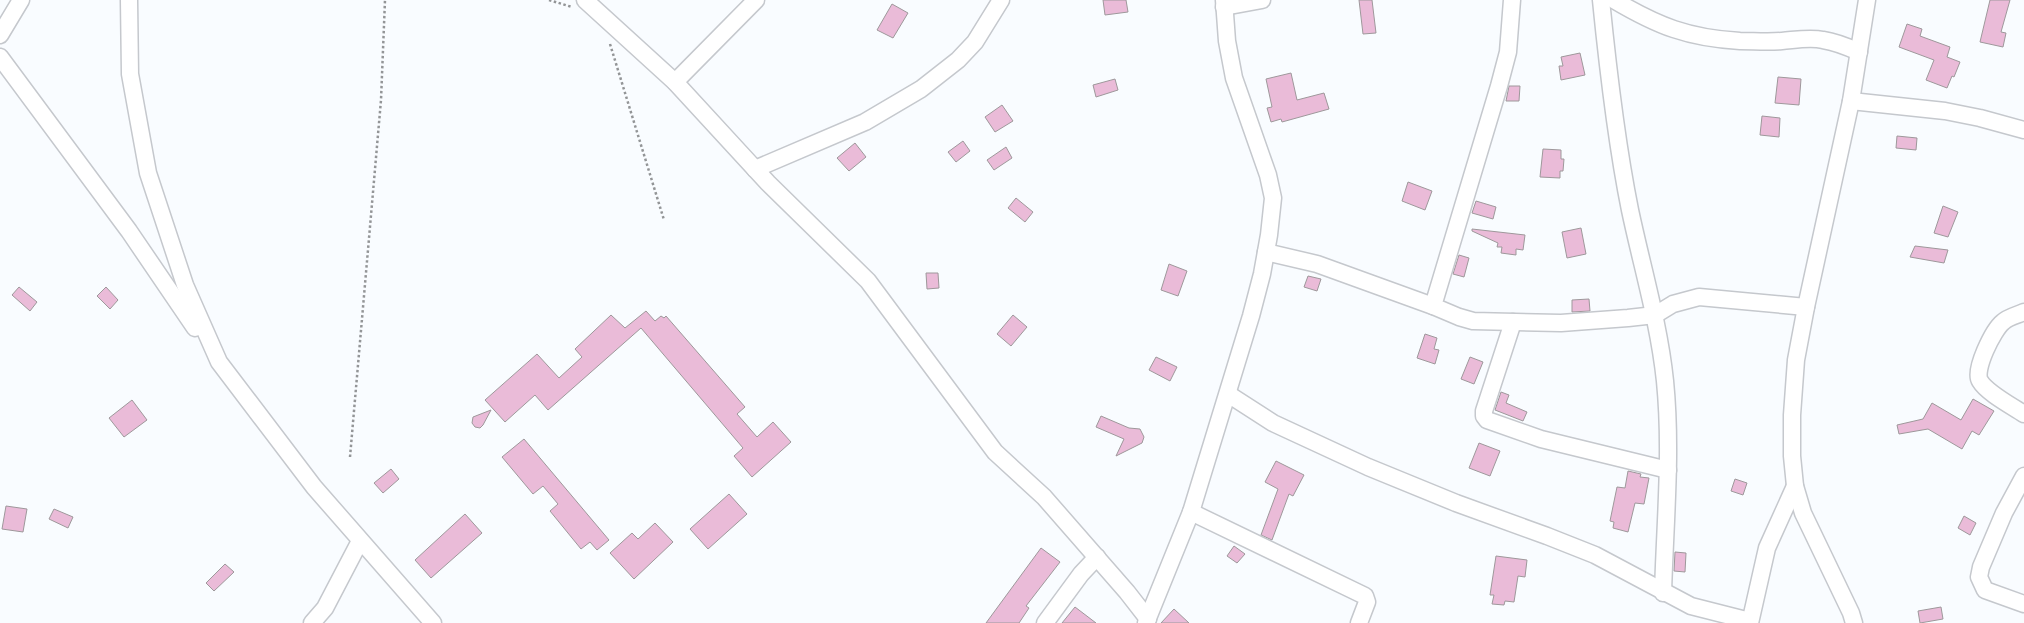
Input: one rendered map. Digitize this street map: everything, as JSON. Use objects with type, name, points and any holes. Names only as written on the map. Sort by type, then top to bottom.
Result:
[{"type":"street","points":[[0,34],[21,0]]},
{"type":"street","points":[[129,0],[130,74],[138,128],[148,173],[185,285],[219,362]]},
{"type":"street","points":[[585,0],[675,82],[755,169],[868,281],[995,452],[1044,497],[1097,557],[1147,621]]},
{"type":"street","points":[[675,82],[756,0]]},
{"type":"street","points":[[755,169],[865,122],[921,89],[958,60],[975,42],[1001,0]]},
{"type":"street","points":[[1147,621],[1191,512],[1228,394],[1262,274],[1272,198],[1268,175],[1234,78],[1227,40],[1224,3],[1262,0]]},
{"type":"street","points":[[1433,306],[1508,52],[1512,0]]},
{"type":"street","points":[[1601,0],[1619,150],[1632,218],[1655,315],[1668,408],[1669,440],[1664,593]]},
{"type":"street","points":[[1614,0],[1643,17],[1685,33],[1739,41],[1778,42],[1821,39],[1859,52]]},
{"type":"street","points":[[1854,623],[1803,513],[1795,486],[1792,456],[1796,360],[1851,101],[1867,0]]},
{"type":"street","points":[[0,57],[129,231],[219,362],[308,480],[433,623]]},
{"type":"street","points":[[1851,101],[1972,116],[2024,130]]},
{"type":"street","points":[[1266,252],[1318,264],[1473,321],[1561,323],[1655,315],[1673,304],[1699,297],[1806,308]]},
{"type":"street","points":[[2024,312],[2003,321],[1992,336],[1977,371],[1978,380],[1984,386],[2024,414]]},
{"type":"street","points":[[1512,322],[1484,411],[1484,416],[1487,420],[1541,439],[1668,470]]},
{"type":"street","points":[[1228,394],[1273,422],[1322,447],[1456,503],[1595,555],[1691,606],[1750,622],[1767,548],[1795,486]]},
{"type":"street","points":[[2024,476],[2004,514],[1981,567],[1979,577],[1985,590],[2024,604]]},
{"type":"street","points":[[1191,512],[1365,596],[1367,602],[1359,623]]},
{"type":"street","points":[[312,623],[325,608],[360,541]]},
{"type":"street","points":[[1045,623],[1081,574],[1097,557]]},
{"type":"path","points":[[350,457],[381,100],[385,0]]},
{"type":"path","points":[[609,43],[664,220]]},
{"type":"building","points":[[1103,0],[1126,0],[1128,12],[1105,15]]},
{"type":"building","points":[[1359,0],[1372,0],[1376,33],[1363,34]]},
{"type":"building","points":[[1990,0],[2010,0],[2001,32],[2006,33],[2003,47],[1980,42]]},
{"type":"building","points":[[892,4],[908,13],[893,38],[877,30]]},
{"type":"building","points":[[1907,24],[1922,29],[1920,36],[1950,47],[1947,57],[1960,62],[1947,88],[1926,80],[1934,60],[1899,47]]},
{"type":"building","points":[[1580,53],[1585,75],[1561,80],[1559,66],[1563,66],[1561,57]]},
{"type":"building","points":[[1291,73],[1297,100],[1324,93],[1329,109],[1282,122],[1281,119],[1271,122],[1267,108],[1272,107],[1266,79]]},
{"type":"building","points":[[1778,77],[1801,79],[1799,105],[1775,103]]},
{"type":"building","points":[[1115,79],[1118,90],[1096,97],[1093,85]]},
{"type":"building","points":[[1509,86],[1520,86],[1519,101],[1506,101]]},
{"type":"building","points":[[1002,105],[1013,121],[995,132],[985,117]]},
{"type":"building","points":[[1762,116],[1780,118],[1779,137],[1760,135]]},
{"type":"building","points":[[1897,136],[1917,138],[1916,150],[1896,148]]},
{"type":"building","points":[[963,141],[970,151],[956,162],[948,152]]},
{"type":"building","points":[[855,143],[866,157],[849,171],[837,158]]},
{"type":"building","points":[[1006,147],[1012,158],[994,170],[987,160]]},
{"type":"building","points":[[1543,149],[1561,150],[1561,159],[1564,159],[1560,178],[1540,177]]},
{"type":"building","points":[[1408,182],[1432,191],[1425,210],[1402,201]]},
{"type":"building","points":[[1016,198],[1033,212],[1025,222],[1008,208]]},
{"type":"building","points":[[1476,201],[1496,207],[1493,219],[1472,213]]},
{"type":"building","points":[[1943,206],[1958,212],[1948,237],[1934,233]]},
{"type":"building","points":[[1581,228],[1586,254],[1567,258],[1562,232]]},
{"type":"building","points":[[1472,229],[1525,235],[1523,250],[1516,249],[1516,255],[1501,253],[1502,247],[1497,247],[1498,243],[1472,231]]},
{"type":"building","points":[[1915,246],[1948,250],[1944,263],[1910,257]]},
{"type":"building","points":[[1459,255],[1469,258],[1464,277],[1453,274]]},
{"type":"building","points":[[1169,264],[1187,271],[1178,296],[1161,290]]},
{"type":"building","points":[[926,273],[938,273],[939,288],[927,289]]},
{"type":"building","points":[[1308,276],[1321,279],[1317,291],[1304,287]]},
{"type":"building","points":[[19,287],[37,302],[30,311],[12,295]]},
{"type":"building","points":[[106,287],[118,300],[110,309],[97,296]]},
{"type":"building","points":[[1589,299],[1590,311],[1572,312],[1572,300]]},
{"type":"building","points":[[646,311],[655,321],[661,316],[664,318],[666,316],[745,407],[737,414],[757,437],[773,422],[791,442],[752,477],[734,456],[743,448],[641,328],[548,410],[535,395],[505,422],[485,400],[537,354],[559,378],[582,357],[575,349],[611,315],[625,328]]},
{"type":"building","points":[[1013,315],[1027,327],[1011,346],[997,334]]},
{"type":"building","points":[[1425,334],[1437,338],[1434,349],[1439,350],[1435,364],[1417,358]]},
{"type":"building","points":[[1156,357],[1177,367],[1170,381],[1149,370]]},
{"type":"building","points":[[1470,357],[1483,362],[1474,384],[1461,379]]},
{"type":"building","points":[[1501,392],[1509,395],[1506,403],[1527,412],[1523,421],[1495,410]]},
{"type":"building","points":[[1973,399],[1994,411],[1979,435],[1972,431],[1962,449],[1928,429],[1899,434],[1897,425],[1923,419],[1932,403],[1961,420]]},
{"type":"building","points":[[132,400],[147,420],[124,437],[109,418]]},
{"type":"building","points":[[491,410],[483,425],[480,428],[475,427],[472,423],[473,417]]},
{"type":"building","points":[[1101,416],[1129,428],[1140,429],[1144,437],[1142,443],[1116,456],[1124,439],[1096,427]]},
{"type":"building","points":[[524,439],[609,540],[597,550],[590,542],[581,549],[550,511],[558,504],[543,486],[533,494],[502,457]]},
{"type":"building","points":[[1479,443],[1500,451],[1490,476],[1469,468]]},
{"type":"building","points":[[1276,461],[1304,475],[1293,496],[1289,494],[1272,540],[1261,535],[1278,489],[1265,482]]},
{"type":"building","points":[[391,469],[399,479],[383,493],[374,483]]},
{"type":"building","points":[[1628,471],[1641,474],[1640,477],[1649,478],[1644,504],[1635,503],[1628,532],[1613,528],[1614,522],[1610,521],[1617,487],[1625,488]]},
{"type":"building","points":[[1735,479],[1747,483],[1743,495],[1731,491]]},
{"type":"building","points":[[729,494],[747,514],[708,549],[690,529]]},
{"type":"building","points":[[6,506],[27,509],[23,532],[2,529]]},
{"type":"building","points":[[54,509],[73,517],[68,528],[49,519]]},
{"type":"building","points":[[465,514],[482,533],[431,578],[415,560]]},
{"type":"building","points":[[1964,516],[1976,523],[1970,535],[1958,528]]},
{"type":"building","points":[[655,523],[673,542],[634,579],[610,553],[632,533],[638,539]]},
{"type":"building","points":[[1234,546],[1245,554],[1237,563],[1227,556]]},
{"type":"building","points":[[1041,548],[1060,562],[1026,606],[1029,608],[1019,623],[986,623]]},
{"type":"building","points":[[1675,552],[1686,553],[1685,572],[1674,571]]},
{"type":"building","points":[[1496,556],[1527,560],[1525,577],[1518,576],[1514,602],[1505,601],[1504,605],[1492,604],[1494,595],[1490,595]]},
{"type":"building","points":[[225,564],[234,572],[214,591],[206,583]]},
{"type":"building","points":[[1075,607],[1096,623],[1062,623]]},
{"type":"building","points":[[1941,607],[1943,619],[1920,623],[1918,611]]},
{"type":"building","points":[[1174,609],[1189,623],[1161,623]]}]
